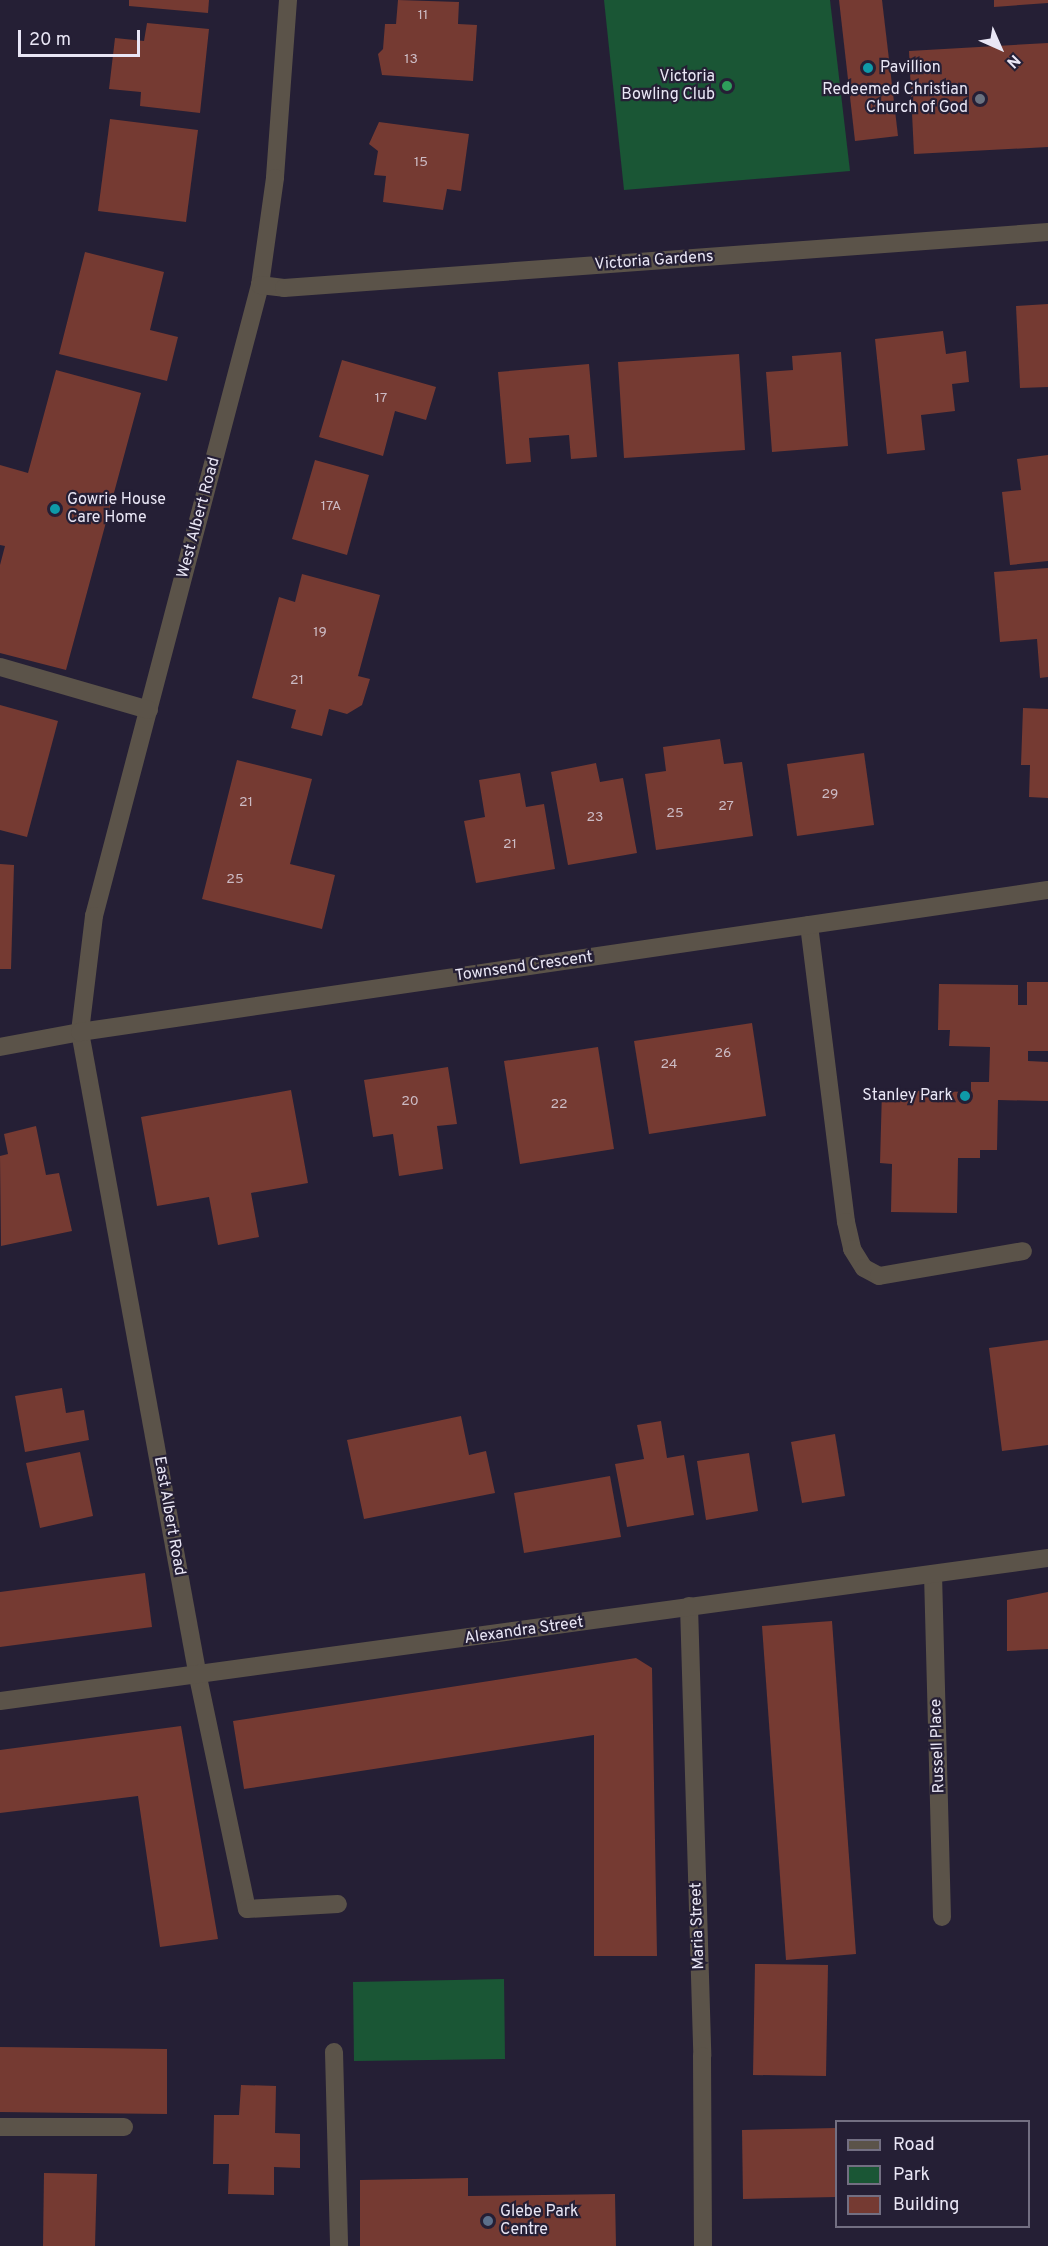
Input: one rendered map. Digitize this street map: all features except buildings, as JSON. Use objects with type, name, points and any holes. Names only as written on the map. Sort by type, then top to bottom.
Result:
[{"type":"street","name":"West Albert Road","points":[[80,1032],[94,916],[260,285],[275,177],[288,0]]},
{"type":"street","name":"Victoria Gardens","points":[[260,285],[284,288],[1048,232]]},
{"type":"street","points":[[0,667],[149,710]]},
{"type":"street","name":"Townsend Crescent","points":[[0,1047],[80,1032],[1048,891]]},
{"type":"street","points":[[809,925],[846,1222],[852,1249],[864,1268],[879,1276],[1023,1251]]},
{"type":"street","name":"East Albert Road","points":[[80,1032],[198,1677],[247,1909],[338,1904]]},
{"type":"street","name":"Alexandra Street","points":[[0,1701],[198,1677],[689,1606],[1048,1558]]},
{"type":"street","name":"Russell Place","points":[[933,1574],[942,1917]]},
{"type":"street","name":"Maria Street","points":[[689,1606],[702,2056],[703,2246]]},
{"type":"street","points":[[334,2052],[339,2246]]},
{"type":"street","points":[[0,2127],[124,2127]]},
{"type":"green space","name":"Victoria Bowling Club","points":[[604,0],[830,0],[850,171],[624,190]]},
{"type":"green space","points":[[504,1979],[505,2059],[354,2061],[353,1982]]},
{"type":"place","name":"Pavillion","points":[[868,68]]},
{"type":"place","name":"Victoria Bowling Club","points":[[727,86]]},
{"type":"place","name":"Redeemed Christian Church of God","points":[[980,99]]},
{"type":"place","name":"Gowrie House Care Home","points":[[55,509]]},
{"type":"place","name":"Stanley Park","points":[[965,1096]]},
{"type":"place","name":"Glebe Park Centre","points":[[488,2221]]}]
